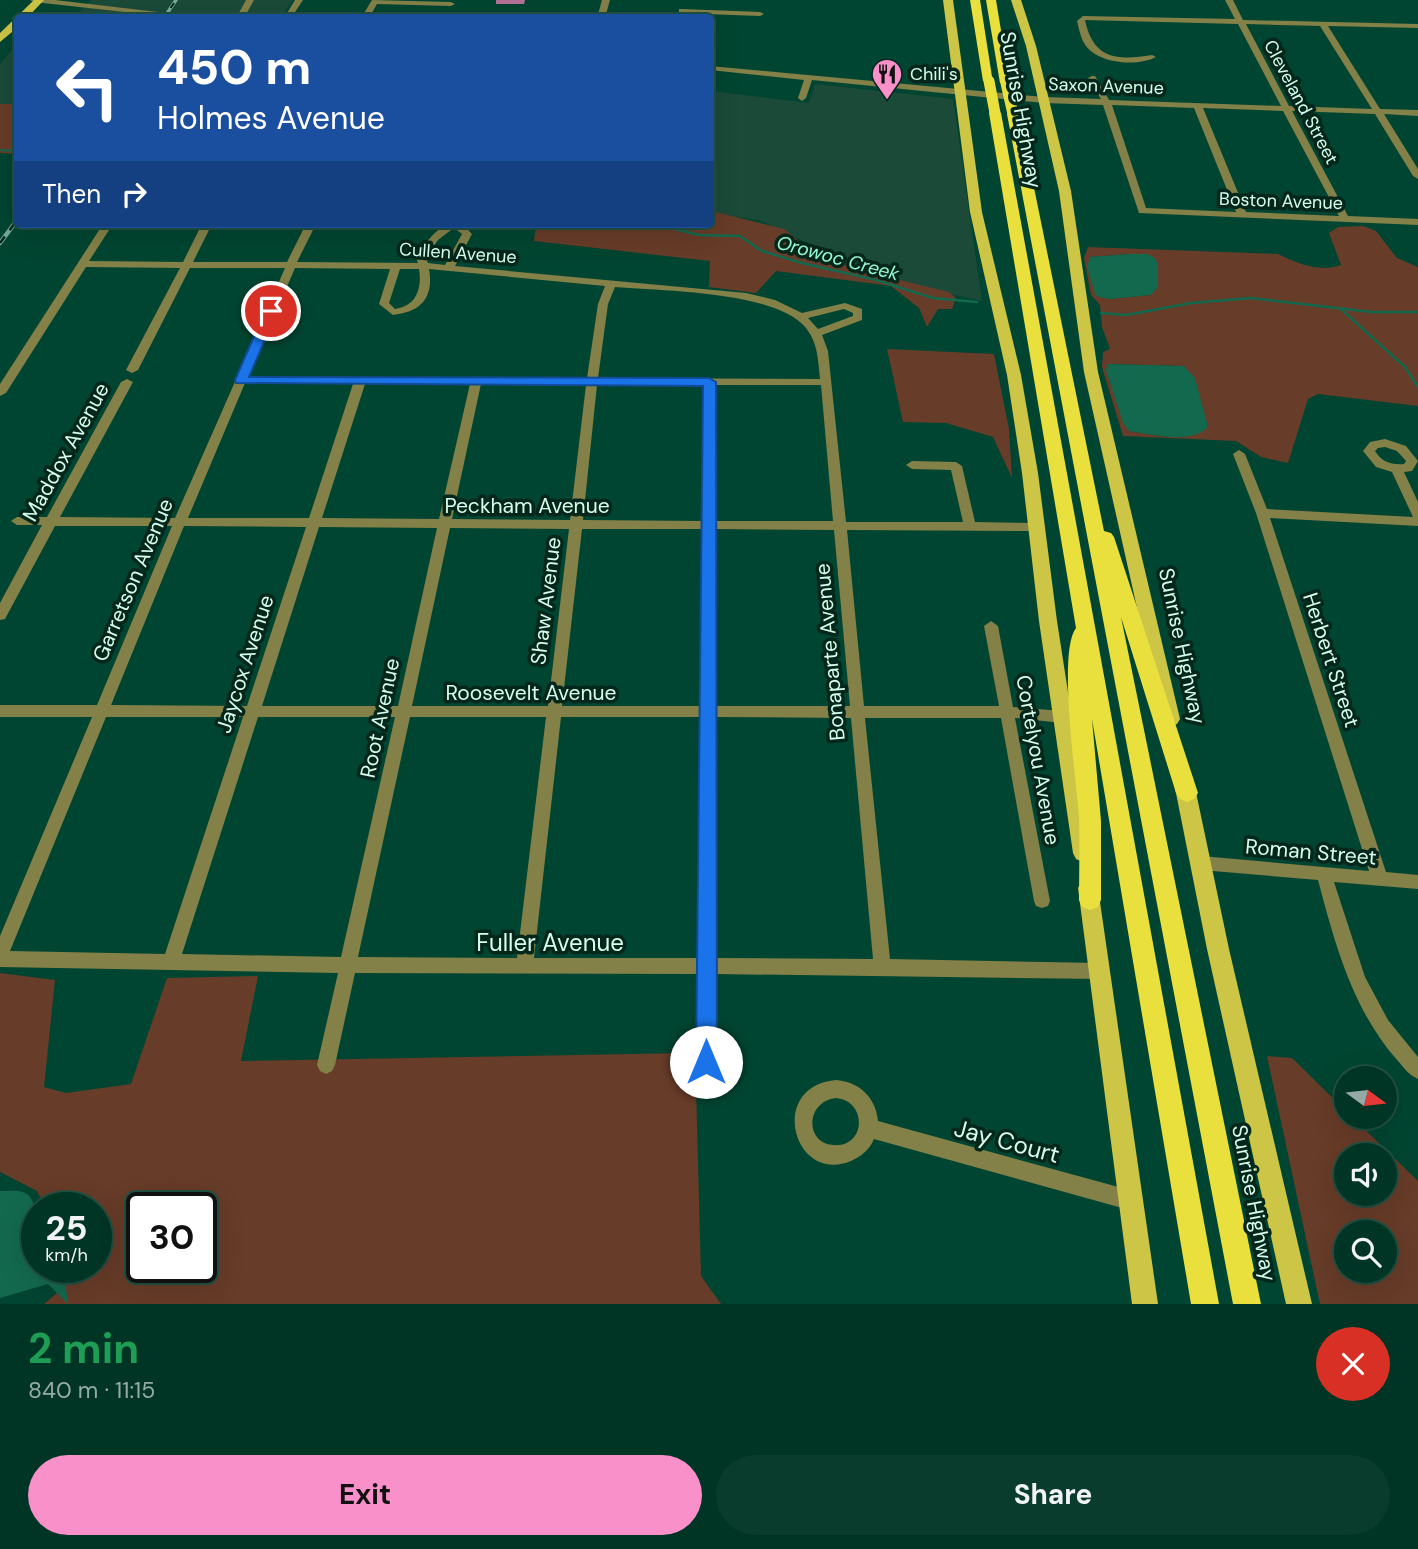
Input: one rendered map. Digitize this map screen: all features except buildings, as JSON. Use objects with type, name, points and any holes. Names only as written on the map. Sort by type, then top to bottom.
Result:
[{"type":"highway","name":"Sunrise Highway","points":[[975,0],[1205,1304]]},
{"type":"highway","name":"Sunrise Highway","points":[[992,0],[1006,83],[1247,1304]]},
{"type":"highway","points":[[1087,491],[1114,559],[1187,793]]},
{"type":"highway","points":[[1084,621],[1077,662],[1090,821],[1090,900]]},
{"type":"main road","points":[[24,14],[37,0]]},
{"type":"main road","points":[[948,0],[976,212],[1016,387],[1133,1201],[1144,1304]]},
{"type":"main road","name":"Sunrise Highway","points":[[1016,0],[1031,46],[1070,214],[1091,372],[1146,604],[1269,1178],[1299,1304]]},
{"type":"main road","points":[[0,39],[14,24]]},
{"type":"street","points":[[37,0],[168,14]]},
{"type":"street","points":[[684,0],[681,14],[760,14]]},
{"type":"street","name":"Cleveland Street","points":[[1229,0],[1345,219]]},
{"type":"street","points":[[375,1],[452,2]]},
{"type":"street","points":[[1152,57],[1125,60],[1099,52],[1088,44],[1081,21],[1083,18],[1418,26]]},
{"type":"street","points":[[1322,23],[1418,176]]},
{"type":"street","name":"Saxon Avenue","points":[[714,68],[1044,100],[1418,113]]},
{"type":"street","points":[[802,98],[809,78]]},
{"type":"street","points":[[1092,78],[1107,103]]},
{"type":"street","name":"Boston Avenue","points":[[1107,103],[1142,211],[1418,222]]},
{"type":"street","points":[[1197,105],[1242,215]]},
{"type":"street","points":[[0,393],[106,228]]},
{"type":"street","name":"Maddox Avenue","points":[[0,615],[130,376],[205,228]]},
{"type":"street","name":"Garretson Avenue","points":[[0,957],[179,523],[309,228]]},
{"type":"street","points":[[396,265],[384,304],[393,312],[407,311],[419,300],[427,282],[421,258],[438,232],[448,228]]},
{"type":"street","points":[[449,267],[467,234],[461,228]]},
{"type":"street","name":"Cullen Avenue","points":[[83,264],[449,267],[765,299],[802,316],[818,333]]},
{"type":"street","name":"Shaw Avenue","points":[[525,966],[592,382],[603,304],[611,284]]},
{"type":"street","points":[[802,316],[845,306],[858,311],[859,317],[853,321],[818,333]]},
{"type":"street","name":"Bonaparte Avenue","points":[[818,333],[823,351],[882,967]]},
{"type":"street","points":[[241,380],[826,382]]},
{"type":"street","name":"Jaycox Avenue","points":[[170,961],[360,381]]},
{"type":"street","name":"Root Avenue","points":[[326,1065],[476,381]]},
{"type":"street","points":[[706,1062],[709,382]]},
{"type":"street","name":"Herbert Street","points":[[1239,454],[1262,513],[1380,879]]},
{"type":"street","points":[[912,465],[956,466],[970,526]]},
{"type":"street","points":[[1396,470],[1418,515]]},
{"type":"street","points":[[1262,513],[1418,522]]},
{"type":"street","name":"Peckham Avenue","points":[[17,521],[1037,527]]},
{"type":"street","name":"Cortelyou Avenue","points":[[991,626],[1042,901]]},
{"type":"street","name":"Roosevelt Avenue","points":[[0,711],[553,714],[1009,712],[1062,717]]},
{"type":"street","name":"Roman Street","points":[[1201,863],[1418,882]]},
{"type":"street","points":[[1324,874],[1351,967],[1364,999],[1384,1031],[1418,1070]]},
{"type":"street","name":"Fuller Avenue","points":[[0,957],[346,965],[882,967],[1100,971]]},
{"type":"street","name":"Jay Court","points":[[868,1128],[1133,1201]]},
{"type":"shaded area","points":[[91,0],[293,0],[283,14],[77,14]]},
{"type":"shaded area","points":[[14,47],[14,104],[0,104],[0,64]]},
{"type":"shaded area","points":[[815,84],[953,99],[982,301],[883,279],[760,220],[714,214],[714,91],[809,103]]},
{"type":"shaded area","points":[[0,104],[14,104],[14,154],[0,153]]},
{"type":"shaded area","points":[[714,212],[784,229],[813,252],[859,270],[949,292],[956,298],[952,309],[938,309],[927,327],[919,308],[891,286],[776,271],[756,293],[709,287],[710,261],[534,241],[536,228],[714,228]]},
{"type":"shaded area","points":[[1363,226],[1376,231],[1397,258],[1418,267],[1418,406],[1318,394],[1308,399],[1288,463],[1261,457],[1236,441],[1123,436],[1102,367],[1103,352],[1110,349],[1102,327],[1100,305],[1091,295],[1084,258],[1088,247],[1278,254],[1300,264],[1325,268],[1341,265],[1329,233],[1338,227]],"holes":[[[1147,254],[1151,295],[1108,299],[1090,257]],[[1108,364],[1184,366],[1208,426],[1201,432],[1182,437],[1129,431]]]},
{"type":"shaded area","points":[[1147,254],[1155,258],[1158,264],[1158,287],[1151,295],[1108,299],[1096,296],[1087,267],[1090,257]]},
{"type":"shaded area","points":[[887,349],[994,354],[1009,429],[1012,478],[993,437],[946,423],[903,422]]},
{"type":"shaded area","points":[[1108,364],[1184,366],[1195,378],[1208,427],[1192,436],[1181,437],[1129,431],[1123,423],[1106,370]]},
{"type":"shaded area","points":[[0,973],[55,980],[44,1087],[66,1093],[131,1084],[167,978],[258,976],[241,1061],[687,1053],[696,1088],[701,1276],[721,1304],[44,1304],[68,1283],[112,1283],[112,1192],[37,1191],[0,1172]]},
{"type":"shaded area","points":[[1267,1056],[1292,1058],[1334,1099],[1334,1129],[1364,1129],[1379,1143],[1334,1143],[1334,1206],[1397,1206],[1397,1161],[1418,1181],[1418,1304],[1320,1304]]},
{"type":"shaded area","points":[[0,1191],[21,1191],[21,1283],[65,1283],[68,1304],[48,1284],[0,1298]]},
{"type":"waterway","name":"Orowoc Creek","points":[[0,150],[14,151]]},
{"type":"waterway","name":"Orowoc Creek","points":[[671,228],[699,235],[740,236],[762,251],[802,263],[876,280],[933,298],[977,302]]},
{"type":"waterway","name":"Orowoc Creek","points":[[1101,313],[1126,315],[1191,303],[1251,298],[1371,312],[1418,312]]},
{"type":"waterway","points":[[1341,309],[1405,367],[1418,387]]},
{"type":"railway","points":[[167,14],[176,0]]},
{"type":"railway","points":[[0,243],[14,224]]},
{"type":"place","name":"Chili's","points":[[887,101]]},
{"type":"route","points":[[271,311],[241,380],[709,382],[706,1062]]}]
